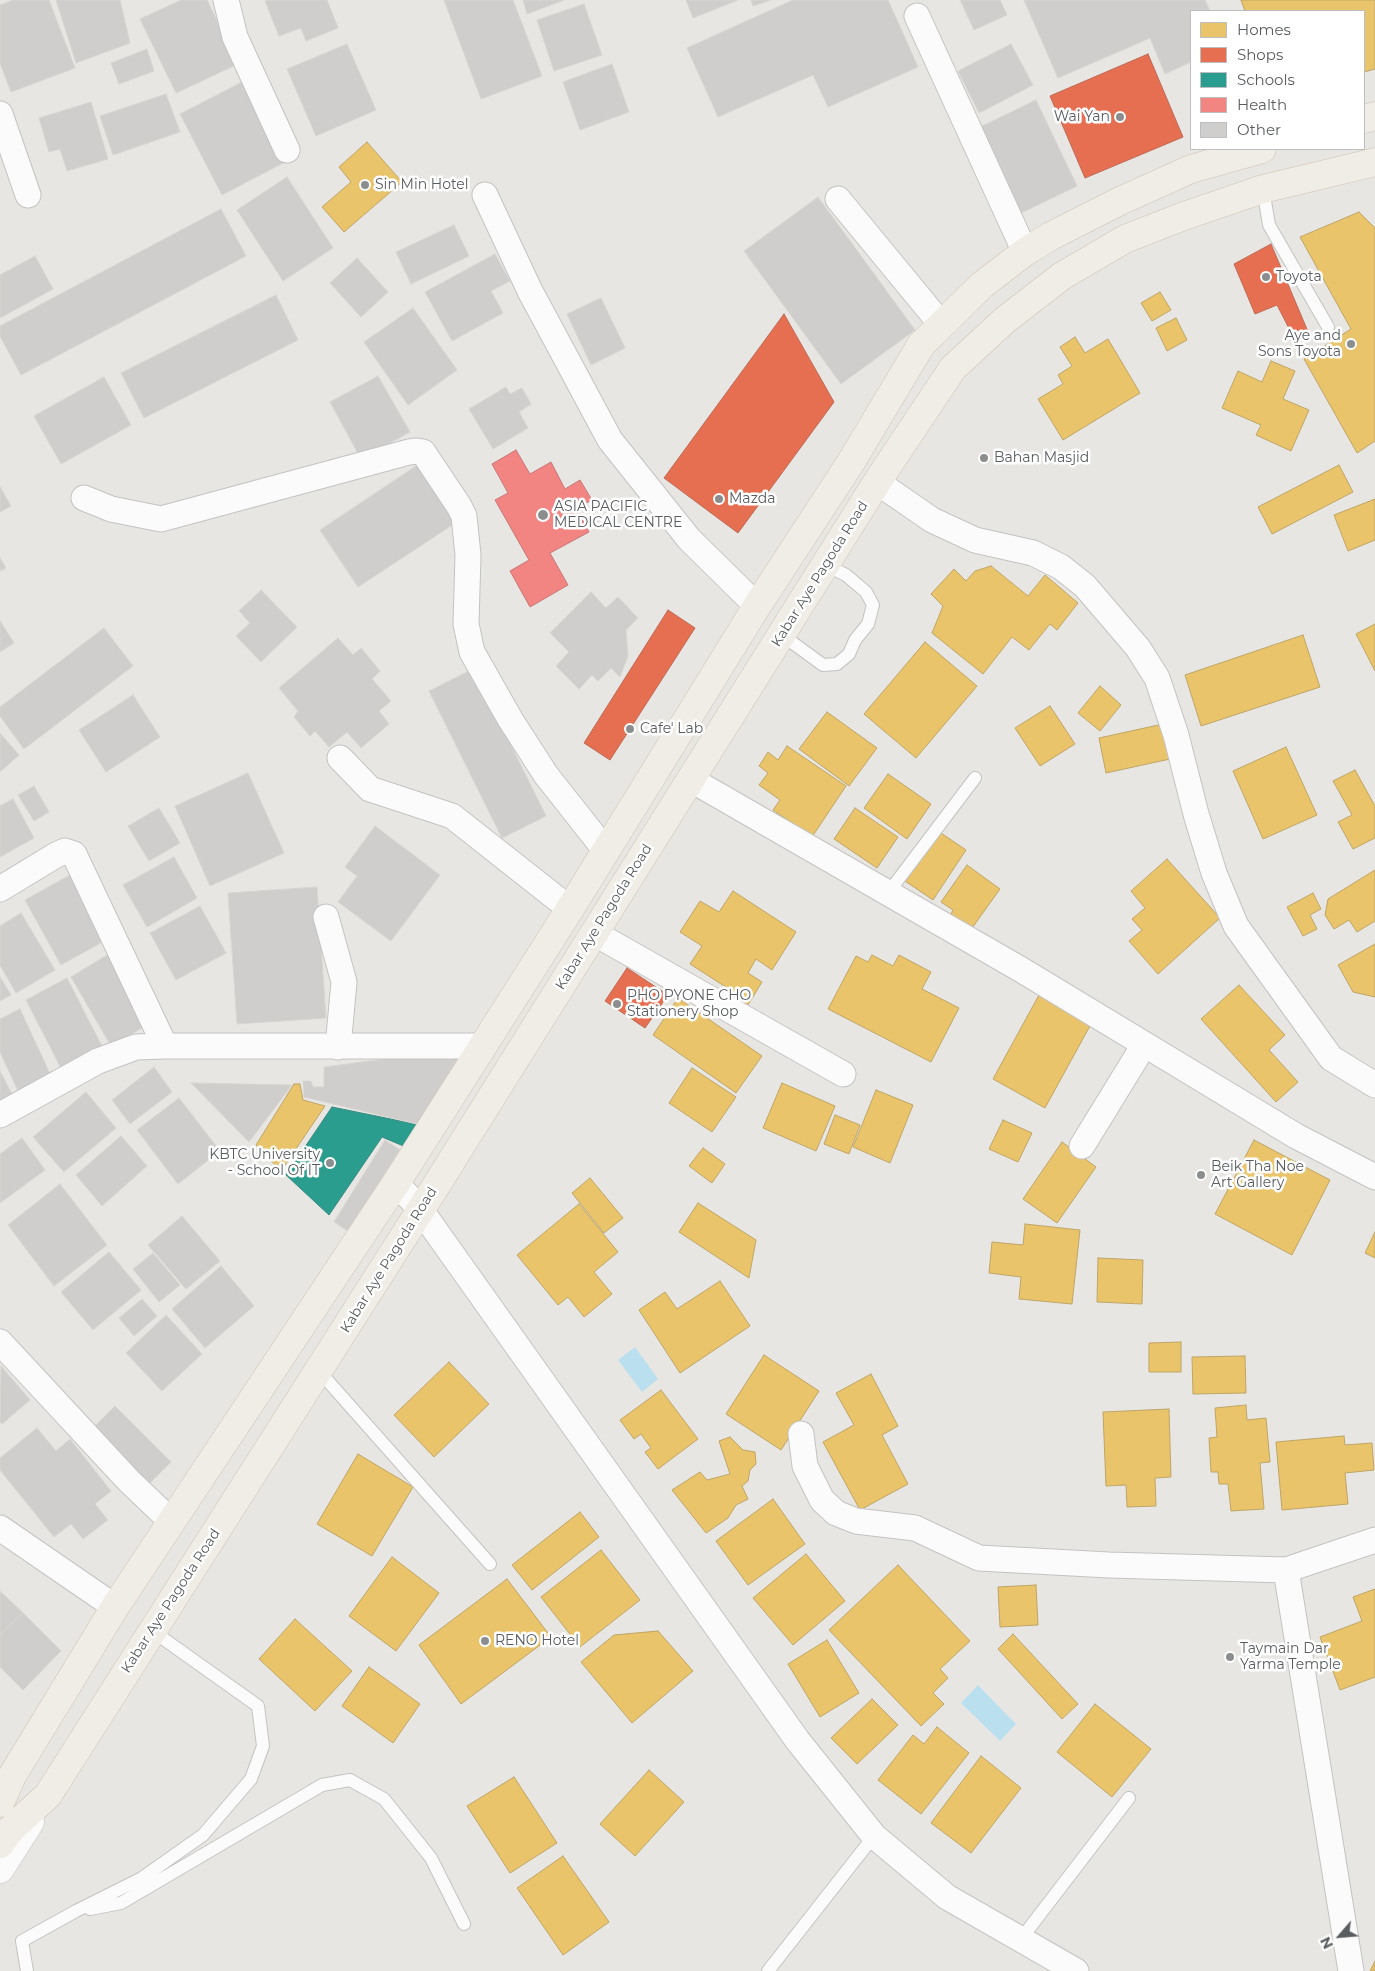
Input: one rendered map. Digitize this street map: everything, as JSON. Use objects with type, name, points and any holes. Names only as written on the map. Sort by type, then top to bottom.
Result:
[{"type":"main road","points":[[0,1803],[6,1783],[115,1607],[396,1183],[570,909],[757,606],[851,462],[921,346],[982,285],[1025,252],[1051,236],[1120,201],[1182,173],[1259,150]]},
{"type":"main road","name":"Kabar Aye Pagoda Road","points":[[0,1869],[151,1630],[319,1370],[877,482],[953,368],[1005,320],[1062,276],[1125,239],[1184,216],[1263,189],[1375,163]]},
{"type":"main road","points":[[483,1046],[517,1056]]},
{"type":"main road","points":[[6,1836],[48,1795]]},
{"type":"street","points":[[226,0],[235,37],[287,150]]},
{"type":"street","points":[[917,16],[1025,252]]},
{"type":"street","points":[[0,114],[28,195]]},
{"type":"street","points":[[485,196],[530,291],[610,440],[689,539],[757,606]]},
{"type":"street","points":[[838,199],[941,324]]},
{"type":"street","points":[[84,498],[111,508],[161,519],[409,452],[422,452],[460,506],[464,516],[468,555],[466,624],[472,652],[510,719],[546,775],[606,851]]},
{"type":"street","points":[[877,482],[932,520],[975,540],[1033,553],[1061,567],[1085,586],[1138,648],[1157,678],[1176,735],[1196,814],[1214,873],[1236,926],[1331,1058],[1375,1085]]},
{"type":"street","points":[[340,758],[370,789],[452,816],[570,909]]},
{"type":"street","points":[[690,779],[1020,970],[1296,1136],[1375,1177]]},
{"type":"street","points":[[0,889],[56,855],[65,851],[74,854],[165,1046]]},
{"type":"street","points":[[326,917],[344,982],[338,1047]]},
{"type":"street","points":[[594,933],[843,1074]]},
{"type":"street","points":[[1082,1146],[1144,1045]]},
{"type":"street","points":[[0,1115],[98,1061],[136,1047],[483,1046]]},
{"type":"street","points":[[396,1183],[420,1209],[798,1741],[874,1836],[948,1897],[1076,1971]]},
{"type":"street","points":[[0,1342],[129,1481],[172,1522]]},
{"type":"street","points":[[801,1434],[806,1466],[822,1500],[836,1513],[856,1521],[915,1528],[979,1558],[1109,1565],[1286,1570],[1375,1540]]},
{"type":"street","points":[[0,1528],[115,1607]]},
{"type":"street","points":[[1286,1570],[1351,1971]]},
{"type":"lane","points":[[1263,189],[1269,225],[1328,327]]},
{"type":"lane","points":[[782,635],[823,665],[837,664],[849,654],[856,640],[868,624],[873,605],[866,592],[846,575],[825,565]]},
{"type":"lane","points":[[888,893],[975,778]]},
{"type":"lane","points":[[319,1370],[490,1564]]},
{"type":"lane","points":[[27,1971],[22,1941],[142,1878],[203,1835],[251,1779],[263,1746],[258,1706],[151,1630]]},
{"type":"lane","points":[[76,1912],[122,1903],[322,1785],[350,1780],[384,1798],[408,1828],[431,1858],[464,1924]]},
{"type":"lane","points":[[1021,1940],[1129,1798]]},
{"type":"lane","points":[[768,1971],[874,1836]]},
{"type":"water","points":[[635,1347],[658,1379],[642,1392],[618,1360]]},
{"type":"water","points":[[978,1685],[1016,1724],[1000,1741],[961,1703]]},
{"type":"building: Homes","points":[[1241,0],[1375,0],[1375,69],[1365,72],[1365,10],[1245,10]]},
{"type":"building: Homes","name":"Sin Min Hotel","points":[[367,142],[402,182],[344,232],[322,207],[351,182],[339,167]]},
{"type":"building: Homes","name":"Aye and Sons Toyota","points":[[1359,212],[1375,228],[1375,441],[1357,453],[1304,359],[1351,329],[1300,237]]},
{"type":"building: Homes","points":[[1160,292],[1171,310],[1152,321],[1141,303]]},
{"type":"building: Homes","points":[[1176,318],[1187,340],[1167,351],[1156,328]]},
{"type":"building: Homes","points":[[1075,337],[1085,353],[1108,339],[1140,393],[1063,440],[1038,399],[1063,384],[1058,375],[1072,366],[1060,347]]},
{"type":"building: Homes","points":[[1271,361],[1295,371],[1283,399],[1309,410],[1291,451],[1256,435],[1261,425],[1222,408],[1238,371],[1262,382]]},
{"type":"building: Homes","points":[[1339,465],[1353,492],[1272,534],[1258,507]]},
{"type":"building: Homes","points":[[1375,499],[1375,540],[1348,551],[1334,515]]},
{"type":"building: Homes","points":[[991,566],[1028,596],[1045,575],[1078,603],[1057,630],[1050,624],[1029,650],[1012,637],[983,674],[932,633],[943,606],[931,594],[954,569],[966,581],[975,571]]},
{"type":"building: Homes","points":[[1375,624],[1375,671],[1356,634]]},
{"type":"building: Homes","points":[[1303,635],[1320,687],[1201,726],[1185,675]]},
{"type":"building: Homes","points":[[925,642],[977,686],[916,758],[864,714]]},
{"type":"building: Homes","points":[[1100,686],[1121,705],[1100,731],[1078,713]]},
{"type":"building: Homes","points":[[1050,706],[1075,744],[1040,766],[1015,728]]},
{"type":"building: Homes","points":[[827,712],[877,748],[849,786],[799,749]]},
{"type":"building: Homes","points":[[1163,724],[1170,759],[1106,773],[1099,738]]},
{"type":"building: Homes","points":[[787,746],[846,786],[812,837],[773,810],[780,800],[759,785],[768,773],[759,766],[768,752],[778,760]]},
{"type":"building: Homes","points":[[1286,747],[1317,815],[1263,839],[1233,771]]},
{"type":"building: Homes","points":[[1355,770],[1375,806],[1375,838],[1353,849],[1338,822],[1352,815],[1333,781]]},
{"type":"building: Homes","points":[[888,774],[931,804],[907,839],[864,808]]},
{"type":"building: Homes","points":[[855,808],[898,837],[877,868],[834,839]]},
{"type":"building: Homes","points":[[938,831],[966,850],[933,900],[905,881]]},
{"type":"building: Homes","points":[[1167,859],[1220,918],[1158,974],[1129,941],[1142,930],[1132,919],[1145,908],[1131,891]]},
{"type":"building: Homes","points":[[967,865],[1000,889],[970,931],[950,916],[953,910],[941,902]]},
{"type":"building: Homes","points":[[1375,870],[1375,921],[1357,932],[1349,920],[1334,929],[1325,915],[1328,899]]},
{"type":"building: Homes","points":[[733,891],[796,932],[772,970],[756,959],[748,973],[762,982],[740,1018],[726,1008],[735,993],[690,964],[702,946],[680,932],[700,901],[719,912]]},
{"type":"building: Homes","points":[[1313,893],[1321,909],[1310,915],[1317,929],[1303,936],[1287,907]]},
{"type":"building: Homes","points":[[1375,944],[1375,997],[1353,992],[1338,965]]},
{"type":"building: Homes","points":[[872,955],[893,966],[899,955],[931,972],[922,989],[959,1008],[931,1062],[828,1009],[856,956],[868,962]]},
{"type":"building: Homes","points":[[1239,985],[1285,1035],[1269,1050],[1298,1082],[1276,1102],[1201,1019]]},
{"type":"building: Homes","points":[[1039,995],[1091,1024],[1045,1108],[993,1079]]},
{"type":"building: Homes","points":[[678,998],[762,1056],[736,1093],[653,1035]]},
{"type":"building: Homes","points":[[692,1068],[736,1097],[712,1132],[669,1103]]},
{"type":"building: Homes","points":[[782,1083],[835,1106],[816,1151],[763,1128]]},
{"type":"building: Homes","points":[[294,1084],[300,1084],[303,1100],[325,1106],[281,1171],[256,1145]]},
{"type":"building: Homes","points":[[876,1090],[913,1105],[890,1163],[853,1147]]},
{"type":"building: Homes","points":[[835,1115],[860,1125],[849,1154],[824,1144]]},
{"type":"building: Homes","points":[[1003,1120],[1032,1133],[1018,1162],[989,1149]]},
{"type":"building: Homes","points":[[1254,1140],[1330,1180],[1292,1255],[1215,1214]]},
{"type":"building: Homes","points":[[1062,1142],[1096,1167],[1057,1223],[1023,1199]]},
{"type":"building: Homes","points":[[703,1148],[725,1164],[712,1183],[689,1166]]},
{"type":"building: Homes","points":[[590,1178],[623,1218],[604,1233],[572,1193]]},
{"type":"building: Homes","points":[[698,1203],[756,1240],[749,1278],[679,1232]]},
{"type":"building: Homes","points":[[579,1204],[618,1252],[594,1272],[612,1294],[584,1317],[568,1297],[558,1305],[517,1255]]},
{"type":"building: Homes","points":[[1025,1224],[1080,1230],[1072,1304],[1019,1299],[1021,1277],[989,1273],[992,1242],[1023,1245]]},
{"type":"building: Homes","points":[[1375,1232],[1375,1258],[1365,1253]]},
{"type":"building: Homes","points":[[1098,1258],[1143,1260],[1142,1304],[1097,1302]]},
{"type":"building: Homes","points":[[720,1281],[750,1326],[680,1373],[639,1310],[665,1292],[677,1309]]},
{"type":"building: Homes","points":[[1181,1342],[1181,1372],[1149,1372],[1149,1343]]},
{"type":"building: Homes","points":[[764,1355],[819,1391],[781,1450],[726,1414]]},
{"type":"building: Homes","points":[[1245,1356],[1246,1393],[1193,1394],[1192,1357]]},
{"type":"building: Homes","points":[[449,1362],[489,1404],[434,1457],[394,1415]]},
{"type":"building: Homes","points":[[871,1374],[898,1426],[882,1435],[908,1484],[860,1510],[823,1442],[854,1425],[836,1393]]},
{"type":"building: Homes","points":[[661,1390],[698,1439],[658,1469],[645,1452],[651,1448],[641,1434],[634,1439],[620,1420]]},
{"type":"building: Homes","points":[[1246,1405],[1247,1420],[1266,1418],[1270,1462],[1260,1463],[1264,1509],[1231,1511],[1228,1484],[1219,1484],[1218,1472],[1211,1472],[1209,1438],[1217,1437],[1215,1408]]},
{"type":"building: Homes","points":[[1169,1409],[1171,1477],[1155,1478],[1156,1506],[1127,1507],[1126,1485],[1106,1486],[1103,1412]]},
{"type":"building: Homes","points":[[1344,1436],[1345,1445],[1372,1443],[1374,1470],[1345,1473],[1348,1504],[1282,1510],[1276,1442]]},
{"type":"building: Homes","points":[[730,1437],[743,1450],[755,1452],[756,1464],[750,1470],[748,1481],[742,1486],[748,1499],[736,1505],[728,1518],[706,1533],[672,1490],[700,1472],[707,1480],[730,1474],[719,1441]]},
{"type":"building: Homes","points":[[358,1454],[413,1487],[372,1556],[317,1524]]},
{"type":"building: Homes","points":[[773,1499],[805,1544],[748,1585],[716,1541]]},
{"type":"building: Homes","points":[[580,1512],[599,1537],[532,1590],[512,1565]]},
{"type":"building: Homes","points":[[601,1550],[640,1600],[580,1647],[541,1597]]},
{"type":"building: Homes","points":[[806,1554],[845,1601],[793,1645],[753,1598]]},
{"type":"building: Homes","points":[[392,1557],[439,1593],[396,1651],[349,1616]]},
{"type":"building: Homes","points":[[898,1565],[970,1641],[940,1669],[948,1678],[933,1693],[944,1704],[921,1726],[829,1630]]},
{"type":"building: Homes","name":"RENO Hotel","points":[[507,1579],[551,1637],[461,1704],[419,1645]]},
{"type":"building: Homes","points":[[1036,1585],[1038,1625],[1000,1627],[998,1587]]},
{"type":"building: Homes","points":[[1375,1589],[1375,1677],[1340,1690],[1320,1637],[1362,1621],[1353,1597]]},
{"type":"building: Homes","points":[[295,1619],[352,1671],[315,1711],[259,1659]]},
{"type":"building: Homes","points":[[658,1631],[693,1671],[632,1723],[581,1662],[614,1635]]},
{"type":"building: Homes","points":[[1013,1634],[1078,1704],[1062,1719],[998,1649]]},
{"type":"building: Homes","points":[[827,1640],[859,1693],[820,1717],[788,1664]]},
{"type":"building: Homes","points":[[369,1667],[420,1704],[393,1743],[342,1706]]},
{"type":"building: Homes","points":[[872,1699],[898,1725],[857,1764],[831,1738]]},
{"type":"building: Homes","points":[[1095,1704],[1151,1749],[1112,1797],[1057,1752]]},
{"type":"building: Homes","points":[[937,1727],[969,1753],[921,1814],[878,1780],[913,1735],[924,1744]]},
{"type":"building: Homes","points":[[981,1756],[1021,1788],[971,1853],[931,1823]]},
{"type":"building: Homes","points":[[649,1770],[684,1802],[635,1856],[600,1824]]},
{"type":"building: Homes","points":[[514,1777],[557,1843],[510,1873],[467,1806]]},
{"type":"building: Homes","points":[[563,1856],[609,1922],[563,1955],[517,1888]]},
{"type":"building: Homes","points":[[1375,1961],[1375,1971],[1370,1971]]},
{"type":"building: Shops","points":[[1148,54],[1183,137],[1085,178],[1050,96]]},
{"type":"building: Shops","points":[[1271,244],[1309,334],[1295,340],[1277,305],[1255,314],[1234,264]]},
{"type":"building: Shops","points":[[784,314],[834,402],[738,533],[664,478]]},
{"type":"building: Shops","points":[[668,610],[695,628],[610,760],[584,743]]},
{"type":"building: Shops","points":[[627,968],[668,995],[645,1028],[605,1001]]},
{"type":"building: Schools","name":"KBTC University - School Of IT","points":[[332,1107],[425,1126],[413,1150],[382,1137],[329,1215],[286,1175]]},
{"type":"building: Health","points":[[516,450],[530,474],[551,462],[565,489],[580,480],[592,500],[576,508],[589,532],[550,553],[568,585],[530,607],[510,571],[529,560],[495,500],[508,493],[492,464]]},
{"type":"building: Other","points":[[13,0],[49,0],[75,68],[11,92],[0,63],[0,5]]},
{"type":"building: Other","points":[[56,0],[120,0],[130,43],[76,63]]},
{"type":"building: Other","points":[[181,0],[207,0],[238,64],[176,93],[140,19]]},
{"type":"building: Other","points":[[327,0],[338,28],[306,41],[301,28],[279,36],[265,1]]},
{"type":"building: Other","points":[[444,0],[513,0],[542,76],[481,99]]},
{"type":"building: Other","points":[[523,0],[564,0],[527,14]]},
{"type":"building: Other","points":[[686,0],[738,0],[693,18]]},
{"type":"building: Other","points":[[751,0],[771,0],[753,6]]},
{"type":"building: Other","points":[[793,0],[888,0],[918,67],[828,107],[813,75],[718,117],[687,48]]},
{"type":"building: Other","points":[[960,0],[1000,0],[1007,15],[974,30]]},
{"type":"building: Other","points":[[1024,0],[1205,0],[1210,10],[1190,10],[1190,62],[1165,74],[1150,38],[1058,78]]},
{"type":"building: Other","points":[[584,4],[602,55],[554,71],[537,20]]},
{"type":"building: Other","points":[[347,44],[376,110],[316,136],[287,69]]},
{"type":"building: Other","points":[[1011,44],[1033,85],[979,113],[958,71]]},
{"type":"building: Other","points":[[147,49],[154,71],[119,84],[111,63]]},
{"type":"building: Other","points":[[612,64],[629,112],[580,130],[563,82]]},
{"type":"building: Other","points":[[246,80],[287,161],[222,195],[180,114]]},
{"type":"building: Other","points":[[166,94],[180,132],[113,155],[100,116]]},
{"type":"building: Other","points":[[1036,100],[1077,186],[1019,214],[978,128]]},
{"type":"building: Other","points":[[91,102],[108,159],[67,171],[60,149],[49,152],[39,118]]},
{"type":"building: Other","points":[[287,177],[333,248],[283,281],[237,210]]},
{"type":"building: Other","points":[[818,197],[915,330],[841,384],[744,251]]},
{"type":"building: Other","points":[[221,209],[246,256],[21,375],[0,336],[0,326]]},
{"type":"building: Other","points":[[454,225],[469,256],[411,284],[396,252]]},
{"type":"building: Other","points":[[495,254],[510,281],[491,291],[503,313],[452,341],[425,292]]},
{"type":"building: Other","points":[[35,256],[53,289],[0,318],[0,275]]},
{"type":"building: Other","points":[[357,258],[388,292],[361,317],[330,283]]},
{"type":"building: Other","points":[[276,295],[298,340],[144,418],[121,373]]},
{"type":"building: Other","points":[[601,298],[625,348],[591,365],[567,314]]},
{"type":"building: Other","points":[[413,308],[457,370],[408,405],[364,342]]},
{"type":"building: Other","points":[[378,376],[410,432],[361,459],[330,402]]},
{"type":"building: Other","points":[[104,377],[131,425],[61,464],[34,416]]},
{"type":"building: Other","points":[[506,387],[510,394],[522,388],[531,404],[519,412],[528,428],[493,449],[469,409]]},
{"type":"building: Other","points":[[425,460],[463,518],[358,587],[320,530]]},
{"type":"building: Other","points":[[0,487],[11,506],[0,512]]},
{"type":"building: Other","points":[[0,558],[6,568],[0,571]]},
{"type":"building: Other","points":[[261,590],[297,627],[261,662],[236,636],[250,623],[239,611]]},
{"type":"building: Other","points":[[591,592],[606,608],[618,597],[638,618],[626,630],[628,656],[620,677],[611,668],[598,681],[592,675],[579,689],[556,666],[569,652],[550,633]]},
{"type":"building: Other","points":[[0,621],[14,643],[0,652]]},
{"type":"building: Other","points":[[104,628],[133,666],[24,749],[0,716],[0,707]]},
{"type":"building: Other","points":[[338,638],[353,655],[361,648],[380,671],[372,679],[391,701],[379,711],[389,724],[361,748],[347,732],[329,747],[315,731],[310,736],[294,717],[298,711],[279,688]]},
{"type":"building: Other","points":[[473,669],[546,816],[502,838],[429,691]]},
{"type":"building: Other","points":[[133,695],[160,737],[106,772],[79,730]]},
{"type":"building: Other","points":[[0,733],[19,755],[0,772]]},
{"type":"building: Other","points":[[248,773],[284,853],[210,886],[175,806]]},
{"type":"building: Other","points":[[34,786],[49,812],[34,821],[18,795]]},
{"type":"building: Other","points":[[13,799],[34,838],[0,857],[0,806]]},
{"type":"building: Other","points":[[159,808],[180,843],[149,861],[128,826]]},
{"type":"building: Other","points":[[375,826],[440,875],[391,941],[338,902],[357,876],[345,867]]},
{"type":"building: Other","points":[[174,857],[197,898],[147,927],[123,885]]},
{"type":"building: Other","points":[[70,875],[106,940],[61,965],[25,900]]},
{"type":"building: Other","points":[[317,887],[326,1018],[237,1024],[228,893]]},
{"type":"building: Other","points":[[200,906],[226,953],[176,980],[150,933]]},
{"type":"building: Other","points":[[21,913],[55,970],[16,993],[0,965],[0,926]]},
{"type":"building: Other","points":[[107,955],[147,1025],[111,1046],[71,977]]},
{"type":"building: Other","points":[[0,977],[11,995],[0,1001]]},
{"type":"building: Other","points":[[67,978],[106,1054],[65,1076],[26,1000]]},
{"type":"building: Other","points":[[20,1009],[52,1078],[19,1093],[0,1052],[0,1019]]},
{"type":"building: Other","points":[[483,1046],[425,1126],[304,1097],[303,1081],[311,1081],[313,1087],[324,1087],[324,1067]]},
{"type":"building: Other","points":[[154,1067],[172,1092],[130,1124],[112,1100]]},
{"type":"building: Other","points":[[0,1071],[15,1100],[0,1107]]},
{"type":"building: Other","points":[[191,1083],[292,1085],[249,1142]]},
{"type":"building: Other","points":[[86,1092],[116,1128],[64,1172],[33,1137]]},
{"type":"building: Other","points":[[179,1098],[220,1151],[178,1184],[137,1130]]},
{"type":"building: Other","points":[[121,1136],[147,1166],[102,1206],[76,1175]]},
{"type":"building: Other","points":[[22,1138],[45,1170],[0,1203],[0,1154]]},
{"type":"building: Other","points":[[385,1140],[400,1150],[348,1231],[334,1222]]},
{"type":"building: Other","points":[[60,1184],[107,1245],[54,1286],[8,1225]]},
{"type":"building: Other","points":[[182,1216],[220,1261],[186,1289],[148,1245]]},
{"type":"building: Other","points":[[109,1252],[141,1290],[93,1330],[61,1292]]},
{"type":"building: Other","points":[[153,1253],[180,1285],[159,1302],[133,1269]]},
{"type":"building: Other","points":[[221,1266],[254,1306],[205,1348],[172,1309]]},
{"type":"building: Other","points":[[142,1299],[157,1316],[134,1336],[119,1318]]},
{"type":"building: Other","points":[[166,1315],[202,1354],[162,1391],[126,1353]]},
{"type":"building: Other","points":[[1,1366],[30,1400],[2,1424],[0,1422]]},
{"type":"building: Other","points":[[115,1406],[171,1462],[143,1490],[87,1434]]},
{"type":"building: Other","points":[[37,1428],[56,1451],[70,1439],[111,1491],[95,1504],[108,1520],[83,1539],[71,1524],[54,1537],[0,1470],[0,1458]]},
{"type":"building: Other","points":[[0,1591],[23,1613],[0,1635]]},
{"type":"building: Other","points":[[23,1613],[61,1651],[23,1690],[0,1667],[0,1635]]},
{"type":"place","name":"Wai Yan","points":[[1120,117]]},
{"type":"place","name":"Sin Min Hotel","points":[[365,185]]},
{"type":"place","name":"Toyota","points":[[1266,277]]},
{"type":"place","name":"Aye and Sons Toyota","points":[[1351,344]]},
{"type":"place","name":"Bahan Masjid","points":[[984,458]]},
{"type":"place","name":"Mazda","points":[[719,499]]},
{"type":"place","name":"ASIA PACIFIC MEDICAL CENTRE","points":[[543,515]]},
{"type":"place","name":"Cafe' Lab","points":[[630,729]]},
{"type":"place","name":"PHO PYONE CHO Stationery Shop","points":[[617,1004]]},
{"type":"place","name":"KBTC University - School Of IT","points":[[330,1163]]},
{"type":"place","name":"Beik Tha Noe Art Gallery","points":[[1201,1175]]},
{"type":"place","name":"RENO Hotel","points":[[485,1641]]},
{"type":"place","name":"Taymain Dar Yarma Temple","points":[[1230,1657]]}]
